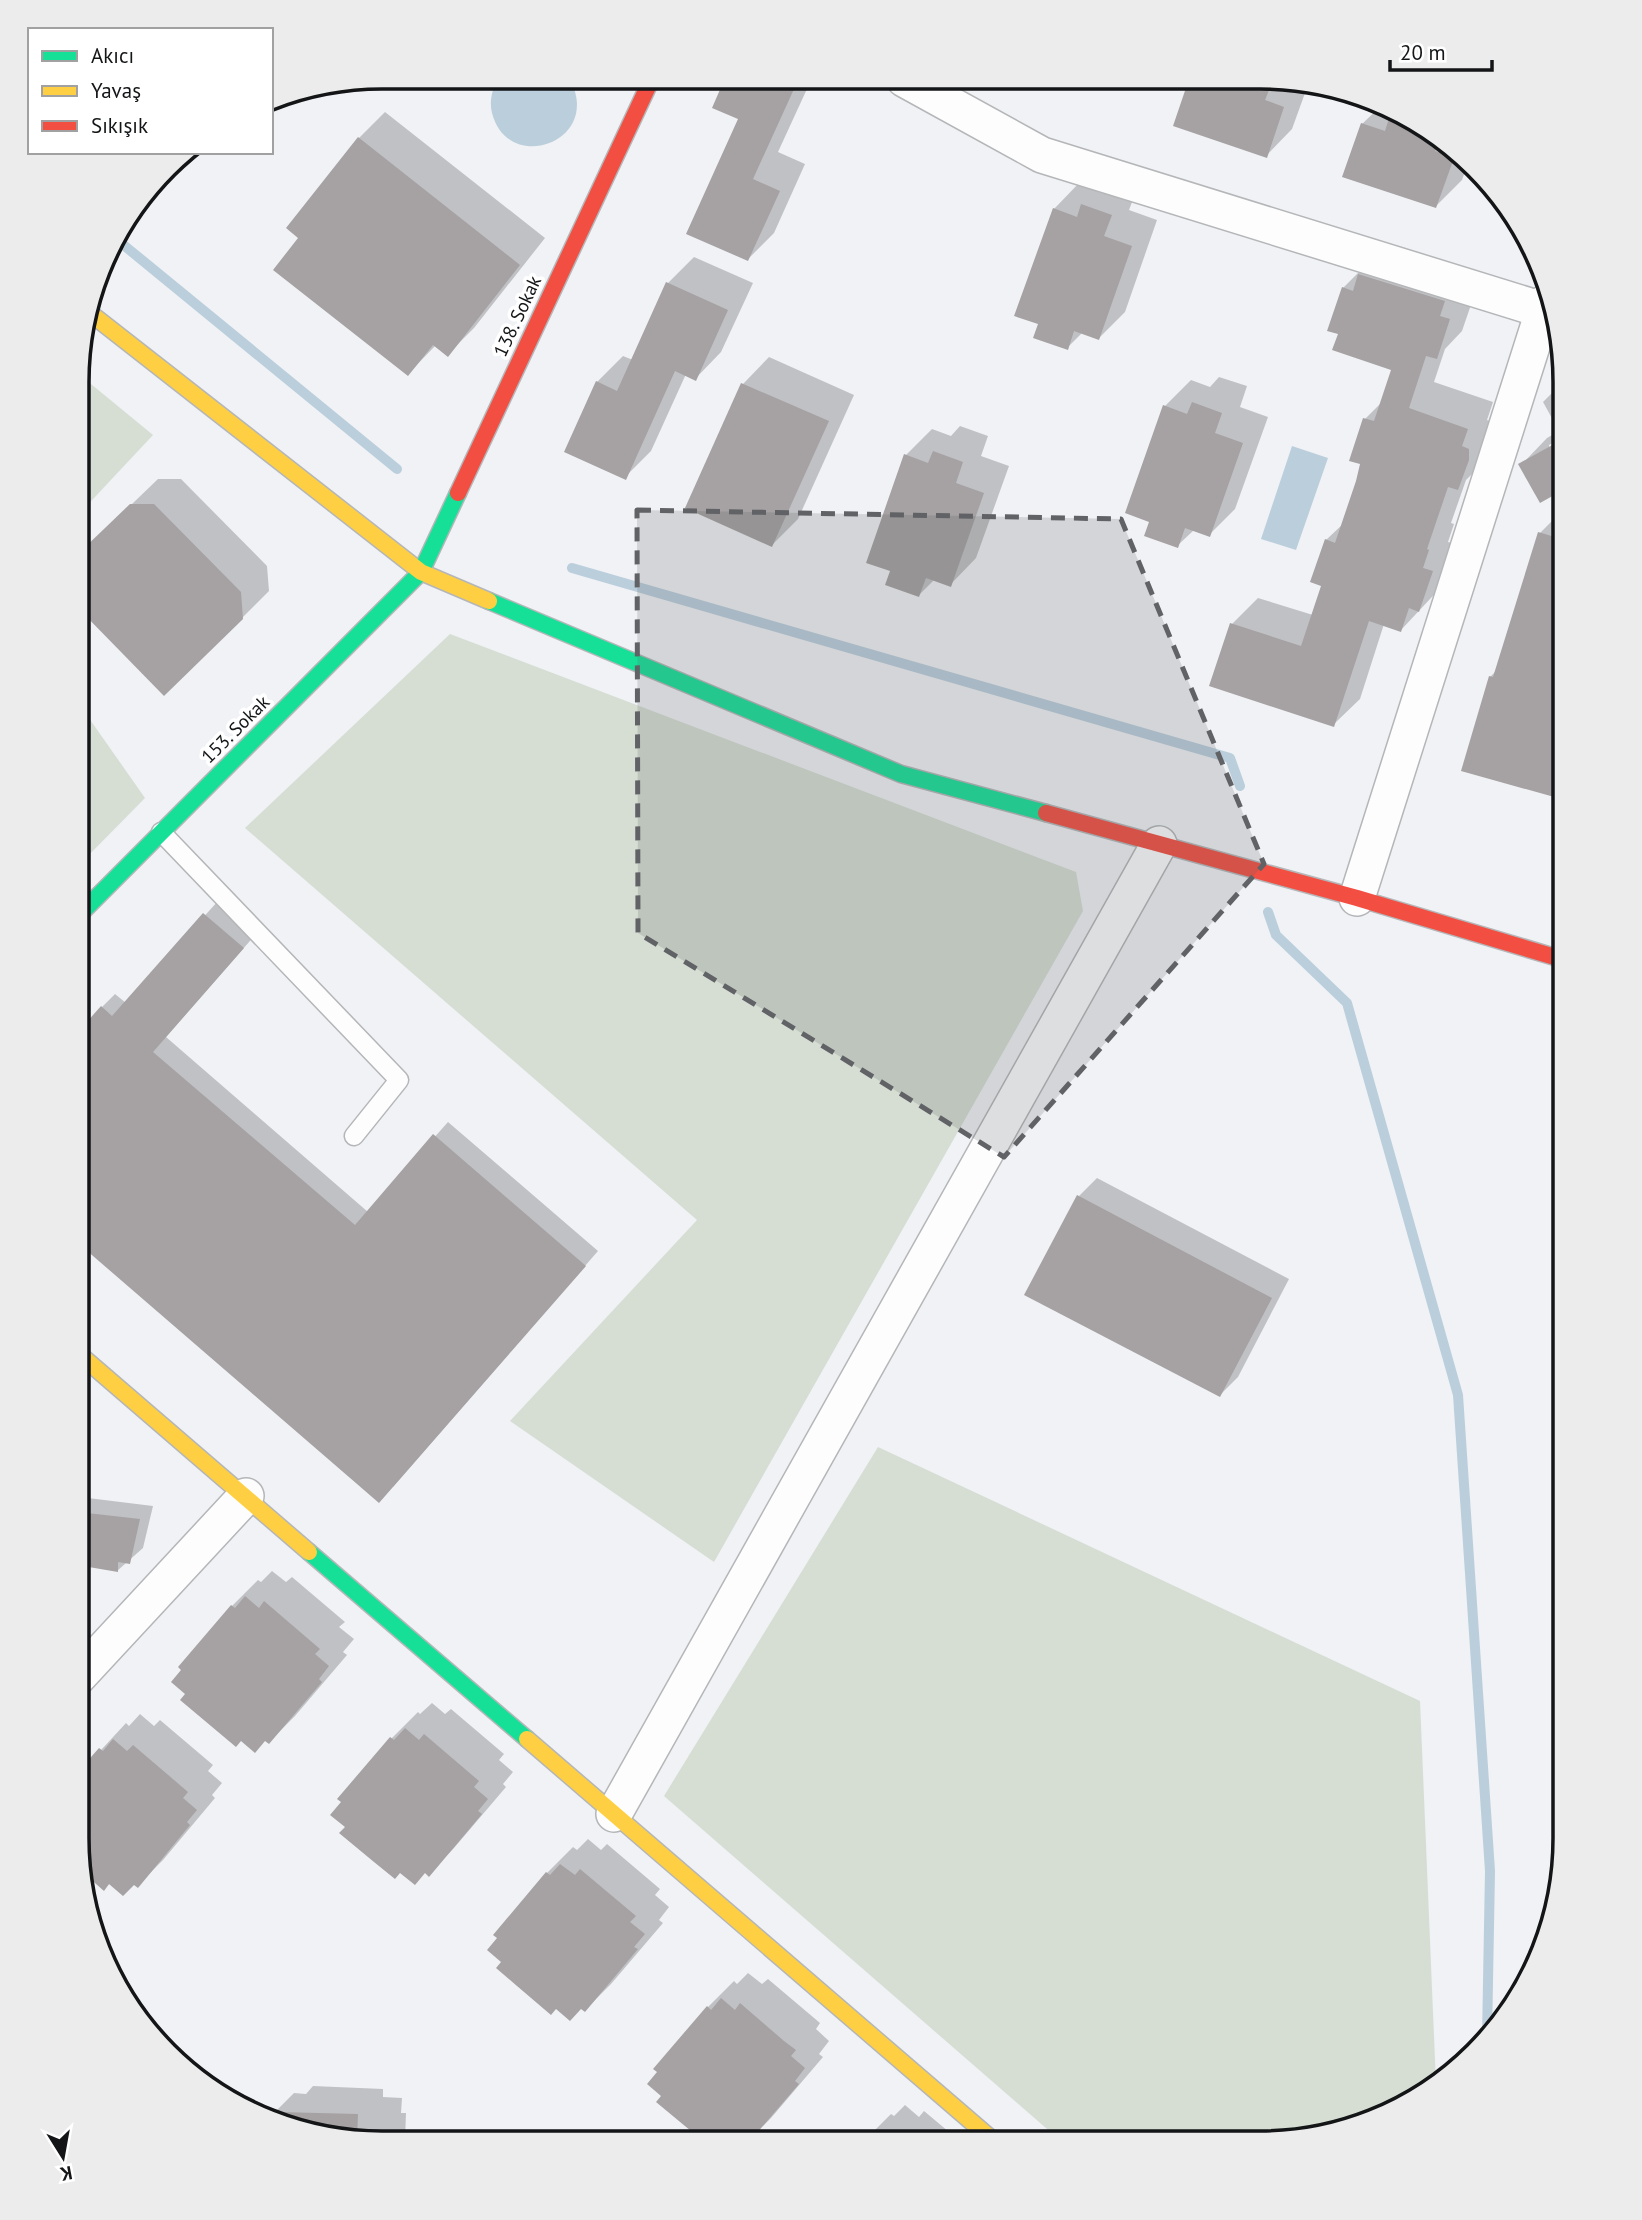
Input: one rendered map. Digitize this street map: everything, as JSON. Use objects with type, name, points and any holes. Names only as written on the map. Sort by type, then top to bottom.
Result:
[{"type":"street","name":"138. Sokak","points":[[421,572],[647,89]]},
{"type":"street","points":[[922,89],[1042,155],[1543,307]]},
{"type":"street","points":[[1357,898],[1544,313]]},
{"type":"street","points":[[96,318],[421,572],[901,774],[1357,898],[1553,956]]},
{"type":"street","name":"153. Sokak","points":[[89,905],[421,572]]},
{"type":"street","points":[[614,1814],[1159,844]]},
{"type":"street","points":[[89,1362],[982,2131]]},
{"type":"street","points":[[89,1665],[246,1496]]},
{"type":"lane","points":[[162,832],[399,1080],[354,1136]]},
{"type":"highlighted area","points":[[637,510],[1121,519],[1264,864],[1004,1157],[638,933]]},
{"type":"shaded area","points":[[89,382],[153,435],[89,503]]},
{"type":"shaded area","points":[[450,634],[1076,872],[1083,911],[714,1562],[510,1421],[697,1220],[245,828]]},
{"type":"shaded area","points":[[89,718],[145,798],[89,855]]},
{"type":"shaded area","points":[[878,1447],[1420,1701],[1435,2072],[1390,2101],[1336,2121],[1298,2128],[1260,2131],[1049,2131],[664,1796]]},
{"type":"water","points":[[573,89],[577,100],[574,119],[565,133],[550,143],[533,146],[516,143],[501,132],[492,113],[493,90]]},
{"type":"water","points":[[1292,446],[1328,458],[1296,550],[1261,539]]},
{"type":"building","points":[[720,89],[794,89],[753,179],[780,191],[748,261],[686,234],[738,119],[712,108]]},
{"type":"building","points":[[1186,89],[1269,89],[1265,100],[1284,107],[1267,158],[1173,126]]},
{"type":"building","points":[[1389,119],[1423,139],[1436,148],[1435,151],[1453,162],[1436,208],[1342,177],[1361,123],[1385,131]]},
{"type":"building","points":[[358,137],[520,265],[448,357],[433,345],[408,376],[273,270],[298,238],[286,228]]},
{"type":"building","points":[[1081,204],[1112,215],[1104,236],[1132,246],[1099,340],[1074,331],[1068,350],[1033,338],[1038,324],[1014,316],[1053,208],[1077,217]]},
{"type":"building","points":[[1358,274],[1445,301],[1440,316],[1450,319],[1437,359],[1426,356],[1409,408],[1468,429],[1462,446],[1469,449],[1469,460],[1458,490],[1448,487],[1427,549],[1429,550],[1423,568],[1433,571],[1419,612],[1409,608],[1401,632],[1369,621],[1334,727],[1209,686],[1230,623],[1301,646],[1321,586],[1310,582],[1325,539],[1335,543],[1356,481],[1360,464],[1349,461],[1363,418],[1374,421],[1391,370],[1332,350],[1338,334],[1327,331],[1342,287],[1353,291]]},
{"type":"building","points":[[666,282],[728,310],[696,381],[675,371],[626,480],[564,452],[596,381],[617,391]]},
{"type":"building","points":[[741,383],[829,421],[772,547],[685,508]]},
{"type":"building","points":[[1192,402],[1222,413],[1215,433],[1243,443],[1210,537],[1185,528],[1178,548],[1144,536],[1149,522],[1125,513],[1163,405],[1187,414]]},
{"type":"building","points":[[1553,445],[1553,496],[1540,503],[1518,464]]},
{"type":"building","points":[[933,451],[963,462],[956,483],[984,493],[951,587],[926,578],[919,597],[885,585],[890,571],[866,563],[904,454],[928,463]]},
{"type":"building","points":[[130,504],[154,504],[241,592],[243,619],[164,696],[89,619],[89,543]]},
{"type":"building","points":[[1538,532],[1553,536],[1553,797],[1461,771],[1489,676],[1493,677]]},
{"type":"building","points":[[203,913],[244,948],[153,1052],[355,1225],[433,1134],[586,1266],[379,1503],[89,1253],[89,1020],[101,1006],[112,1016]]},
{"type":"building","points":[[1077,1195],[1272,1298],[1220,1397],[1024,1295]]},
{"type":"building","points":[[89,1513],[140,1519],[130,1564],[118,1562],[118,1572],[89,1567]]},
{"type":"building","points":[[245,1596],[259,1608],[264,1601],[320,1649],[315,1654],[329,1666],[319,1679],[322,1682],[269,1744],[265,1741],[255,1753],[241,1741],[236,1747],[180,1700],[185,1694],[171,1682],[181,1670],[178,1667],[231,1605],[235,1608]]},
{"type":"building","points":[[405,1728],[419,1740],[424,1734],[479,1781],[474,1787],[488,1799],[478,1811],[482,1814],[429,1877],[425,1873],[415,1885],[400,1873],[395,1879],[374,1862],[339,1833],[345,1827],[330,1815],[341,1802],[337,1799],[390,1737],[394,1740]]},
{"type":"building","points":[[113,1739],[127,1751],[133,1745],[188,1792],[183,1798],[197,1810],[187,1822],[190,1825],[138,1888],[134,1885],[123,1896],[109,1884],[104,1891],[93,1881],[92,1876],[89,1759],[99,1748],[103,1751]]},
{"type":"building","points":[[560,1864],[575,1875],[580,1869],[636,1916],[630,1922],[645,1934],[634,1947],[638,1949],[585,2012],[581,2009],[570,2021],[556,2009],[551,2015],[517,1986],[496,1968],[501,1962],[487,1950],[497,1938],[493,1935],[546,1872],[550,1875]]},
{"type":"building","points":[[721,1998],[735,2010],[740,2003],[796,2050],[791,2056],[805,2068],[795,2081],[799,2084],[758,2131],[691,2131],[656,2102],[661,2096],[647,2084],[657,2072],[653,2069],[707,2006],[711,2010]]},
{"type":"building","points":[[280,2112],[358,2114],[357,2129],[306,2121]]},
{"type":"waterway","points":[[123,245],[397,469]]},
{"type":"waterway","points":[[572,568],[1230,758],[1240,786]]},
{"type":"waterway","points":[[1268,912],[1276,935],[1347,1003],[1458,1395],[1490,1871],[1487,2022]]},
{"type":"traffic: fast","points":[[89,905],[421,572],[458,493]]},
{"type":"traffic: fast","points":[[489,601],[901,774],[1046,813]]},
{"type":"traffic: fast","points":[[309,1552],[527,1739]]},
{"type":"traffic: slow","points":[[96,318],[421,572],[489,601]]},
{"type":"traffic: slow","points":[[89,1362],[309,1552]]},
{"type":"traffic: slow","points":[[527,1739],[982,2131]]},
{"type":"traffic: jam","points":[[458,493],[647,89]]},
{"type":"traffic: jam","points":[[1046,813],[1357,898],[1553,956]]}]
